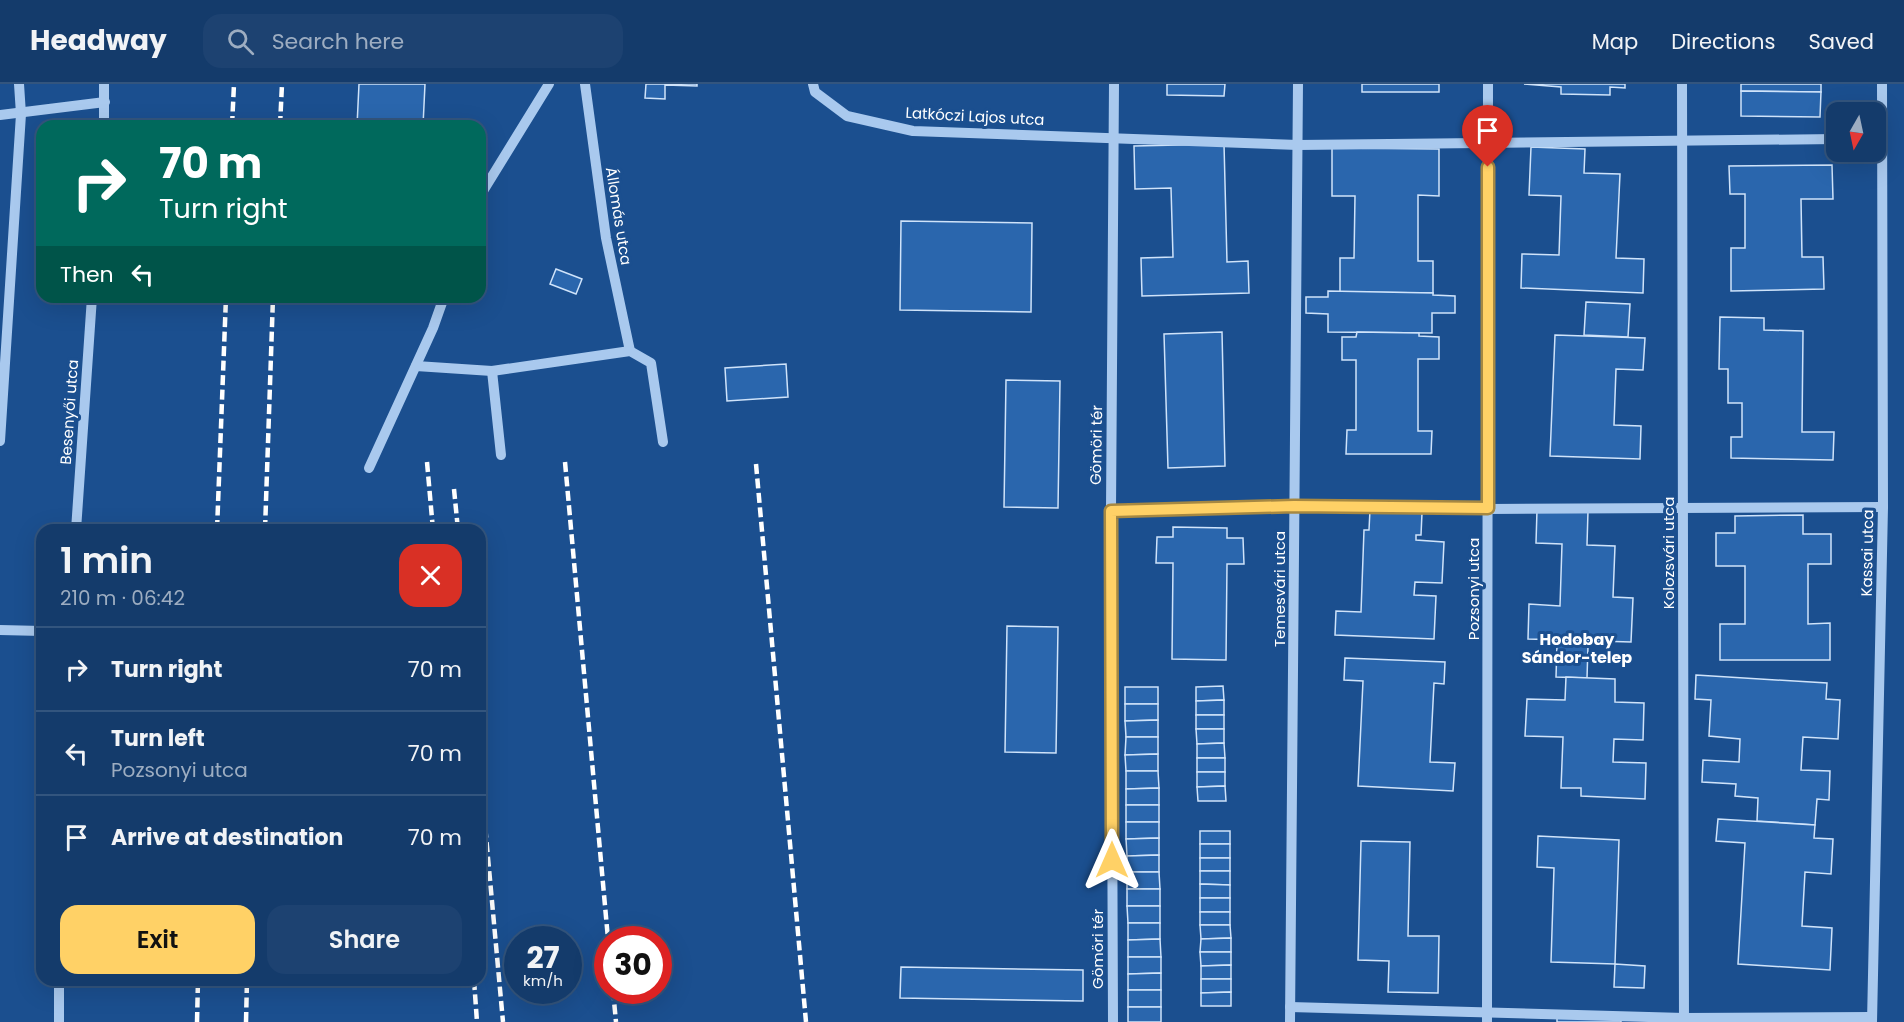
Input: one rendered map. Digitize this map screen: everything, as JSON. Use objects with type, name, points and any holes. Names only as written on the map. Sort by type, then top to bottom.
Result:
[{"type":"street","points":[[0,441],[21,114],[20,84]]},
{"type":"street","points":[[104,84],[104,120]]},
{"type":"street","points":[[486,186],[549,84]]},
{"type":"street","name":"Állomás utca","points":[[585,84],[606,238],[630,351]]},
{"type":"street","name":"Latkóczi Lajos utca","points":[[813,84],[815,92],[847,116],[913,131],[1298,145],[1826,139]]},
{"type":"street","name":"Gömöri tér","points":[[1113,1022],[1111,511],[1114,84]]},
{"type":"street","name":"Temesvári utca","points":[[1290,1022],[1298,84]]},
{"type":"street","name":"Pozsonyi utca","points":[[1487,1018],[1488,84]]},
{"type":"street","name":"Kolozsvári utca","points":[[1682,84],[1684,1020]]},
{"type":"street","name":"Kassai utca","points":[[1881,102],[1882,84]]},
{"type":"street","points":[[0,115],[105,102]]},
{"type":"street","name":"Kassai utca","points":[[1872,1019],[1882,507],[1878,162]]},
{"type":"street","name":"Besenyői utca","points":[[76,524],[92,303]]},
{"type":"street","points":[[369,468],[416,366],[442,303]]},
{"type":"street","points":[[416,366],[492,371],[630,351],[651,363],[663,442]]},
{"type":"street","points":[[492,371],[501,455]]},
{"type":"street","points":[[1111,511],[1294,506],[1882,507]]},
{"type":"street","points":[[0,630],[36,631]]},
{"type":"street","points":[[59,986],[59,1022]]},
{"type":"street","points":[[1290,1008],[1487,1018],[1872,1019]]},
{"type":"building","points":[[359,84],[425,84],[423,120],[357,120]]},
{"type":"building","points":[[646,84],[697,84],[697,86],[665,85],[665,99],[645,98]]},
{"type":"building","points":[[1167,84],[1225,84],[1224,96],[1167,95]]},
{"type":"building","points":[[1362,84],[1439,84],[1439,92],[1362,92]]},
{"type":"building","points":[[1524,84],[1625,84],[1625,88],[1610,87],[1610,95],[1561,94],[1561,87]]},
{"type":"building","points":[[1741,84],[1821,84],[1821,92],[1741,91]]},
{"type":"building","points":[[1741,91],[1821,92],[1820,117],[1741,116]]},
{"type":"building","points":[[1224,144],[1227,262],[1248,261],[1249,293],[1142,296],[1141,258],[1173,257],[1171,188],[1135,189],[1134,146]]},
{"type":"building","points":[[1531,147],[1585,149],[1584,173],[1620,174],[1616,258],[1644,259],[1643,293],[1521,288],[1522,254],[1559,255],[1561,196],[1529,195]]},
{"type":"building","points":[[1332,148],[1439,149],[1439,196],[1418,195],[1418,261],[1433,261],[1433,293],[1340,292],[1340,258],[1354,258],[1355,196],[1332,196]]},
{"type":"building","points":[[1832,165],[1833,199],[1801,199],[1802,257],[1823,257],[1824,289],[1731,291],[1731,248],[1745,248],[1745,194],[1730,194],[1729,166]]},
{"type":"building","points":[[901,221],[1032,223],[1031,312],[900,310]]},
{"type":"building","points":[[556,269],[582,279],[576,294],[550,284]]},
{"type":"building","points":[[1328,291],[1433,293],[1433,295],[1455,296],[1455,313],[1432,313],[1432,333],[1328,332],[1328,314],[1306,313],[1306,297],[1328,297]]},
{"type":"building","points":[[1586,302],[1630,304],[1628,337],[1584,335]]},
{"type":"building","points":[[1720,317],[1764,318],[1764,330],[1803,331],[1802,432],[1834,432],[1833,460],[1731,458],[1731,437],[1742,437],[1742,403],[1728,403],[1728,369],[1719,369]]},
{"type":"building","points":[[1222,332],[1225,466],[1168,468],[1164,334]]},
{"type":"building","points":[[1357,332],[1419,333],[1419,336],[1439,337],[1439,359],[1418,359],[1418,431],[1432,431],[1431,454],[1346,454],[1347,430],[1356,430],[1356,360],[1342,360],[1342,337],[1356,337]]},
{"type":"building","points":[[1555,335],[1645,338],[1643,370],[1616,369],[1614,425],[1641,426],[1640,459],[1550,456]]},
{"type":"building","points":[[786,364],[788,397],[727,401],[725,368]]},
{"type":"building","points":[[1006,380],[1060,381],[1058,508],[1004,507]]},
{"type":"building","points":[[1370,510],[1422,513],[1421,535],[1416,535],[1416,540],[1444,542],[1442,583],[1415,582],[1414,595],[1436,596],[1434,639],[1335,635],[1336,611],[1361,612],[1364,530],[1369,530]]},
{"type":"building","points":[[1537,510],[1588,511],[1587,545],[1615,546],[1613,597],[1633,598],[1631,642],[1528,639],[1529,604],[1560,606],[1562,544],[1536,543]]},
{"type":"building","points":[[1803,515],[1803,534],[1831,534],[1831,564],[1808,564],[1808,624],[1830,623],[1830,660],[1720,660],[1720,624],[1745,624],[1745,566],[1716,566],[1716,533],[1735,533],[1735,516]]},
{"type":"building","points":[[1173,527],[1227,528],[1227,538],[1243,538],[1244,564],[1227,564],[1226,660],[1172,659],[1173,563],[1156,563],[1157,537],[1173,537]]},
{"type":"building","points":[[1007,626],[1058,627],[1056,753],[1005,752]]},
{"type":"building","points":[[1557,645],[1588,646],[1587,678],[1556,677]]},
{"type":"building","points":[[1345,658],[1445,662],[1444,684],[1434,683],[1430,762],[1455,763],[1453,791],[1358,786],[1363,681],[1344,680]]},
{"type":"building","points":[[1696,675],[1827,683],[1826,699],[1840,700],[1838,739],[1803,737],[1801,770],[1830,771],[1829,800],[1817,799],[1815,825],[1757,821],[1758,798],[1735,796],[1736,784],[1702,782],[1703,760],[1739,762],[1740,739],[1709,736],[1711,700],[1695,699]]},
{"type":"building","points":[[1566,677],[1615,679],[1615,702],[1644,703],[1643,740],[1614,739],[1613,762],[1646,763],[1645,799],[1581,796],[1581,788],[1561,788],[1563,737],[1525,736],[1527,699],[1565,700]]},
{"type":"building","points":[[1223,686],[1224,700],[1196,701],[1196,687]]},
{"type":"building","points":[[1125,687],[1158,687],[1158,704],[1125,704]]},
{"type":"building","points":[[1224,700],[1224,715],[1196,715],[1196,701]]},
{"type":"building","points":[[1125,704],[1158,704],[1158,720],[1125,721]]},
{"type":"building","points":[[1196,715],[1224,715],[1224,729],[1196,729]]},
{"type":"building","points":[[1158,720],[1158,737],[1126,737],[1125,721]]},
{"type":"building","points":[[1196,729],[1224,729],[1224,743],[1197,744]]},
{"type":"building","points":[[1126,737],[1158,737],[1158,754],[1125,755]]},
{"type":"building","points":[[1224,743],[1225,758],[1197,758],[1197,744]]},
{"type":"building","points":[[1158,754],[1158,771],[1126,771],[1125,755]]},
{"type":"building","points":[[1197,758],[1225,758],[1225,772],[1197,772]]},
{"type":"building","points":[[1126,771],[1158,771],[1159,788],[1126,789]]},
{"type":"building","points":[[1197,772],[1225,772],[1225,786],[1197,787]]},
{"type":"building","points":[[1225,786],[1226,801],[1198,801],[1197,787]]},
{"type":"building","points":[[1159,788],[1159,805],[1126,805],[1126,789]]},
{"type":"building","points":[[1126,805],[1159,805],[1159,822],[1126,822]]},
{"type":"building","points":[[1718,819],[1815,825],[1814,838],[1833,839],[1831,874],[1805,872],[1802,926],[1832,928],[1830,970],[1738,964],[1745,843],[1716,841]]},
{"type":"building","points":[[1126,822],[1159,822],[1159,838],[1126,839]]},
{"type":"building","points":[[1200,831],[1230,831],[1230,844],[1200,844]]},
{"type":"building","points":[[1538,836],[1619,840],[1615,964],[1551,962],[1554,868],[1537,867]]},
{"type":"building","points":[[1159,838],[1159,855],[1127,856],[1126,839]]},
{"type":"building","points":[[1361,841],[1410,842],[1408,936],[1439,936],[1438,993],[1388,992],[1389,961],[1358,960]]},
{"type":"building","points":[[1200,844],[1230,844],[1230,858],[1200,858]]},
{"type":"building","points":[[1159,855],[1159,872],[1127,872],[1127,856]]},
{"type":"building","points":[[1200,858],[1230,858],[1230,871],[1200,871]]},
{"type":"building","points":[[1200,871],[1230,871],[1230,885],[1200,884]]},
{"type":"building","points":[[1127,872],[1159,872],[1160,889],[1127,889]]},
{"type":"building","points":[[1200,884],[1230,885],[1230,898],[1200,898]]},
{"type":"building","points":[[1127,889],[1160,889],[1160,906],[1127,906]]},
{"type":"building","points":[[1200,898],[1230,898],[1230,912],[1200,912]]},
{"type":"building","points":[[1127,906],[1160,906],[1160,923],[1128,923]]},
{"type":"building","points":[[1200,912],[1230,912],[1230,925],[1200,925]]},
{"type":"building","points":[[1128,923],[1160,923],[1160,939],[1128,940]]},
{"type":"building","points":[[1200,925],[1230,925],[1231,938],[1201,939]]},
{"type":"building","points":[[1231,938],[1231,952],[1200,952],[1201,939]]},
{"type":"building","points":[[1160,939],[1161,957],[1128,957],[1128,940]]},
{"type":"building","points":[[1200,952],[1231,952],[1231,965],[1201,966]]},
{"type":"building","points":[[1128,957],[1161,957],[1161,973],[1128,974]]},
{"type":"building","points":[[1615,964],[1645,966],[1644,988],[1614,987]]},
{"type":"building","points":[[1231,965],[1231,979],[1201,979],[1201,966]]},
{"type":"building","points":[[901,967],[1083,970],[1083,1001],[900,998]]},
{"type":"building","points":[[1161,973],[1161,990],[1128,990],[1128,974]]},
{"type":"building","points":[[1201,979],[1231,979],[1231,992],[1201,993]]},
{"type":"building","points":[[1128,990],[1161,990],[1161,1007],[1128,1007]]},
{"type":"building","points":[[1231,992],[1231,1006],[1201,1006],[1201,993]]},
{"type":"building","points":[[1128,1007],[1161,1007],[1161,1022],[1128,1022]]},
{"type":"building","points":[[1557,1017],[1621,1019],[1621,1022],[1557,1022]]},
{"type":"railway","points":[[232,120],[234,84]]},
{"type":"railway","points":[[280,120],[282,84]]},
{"type":"railway","points":[[217,524],[226,303]]},
{"type":"railway","points":[[265,524],[273,303]]},
{"type":"railway","points":[[427,462],[432,524]]},
{"type":"railway","points":[[565,462],[607,926]]},
{"type":"railway","points":[[756,464],[806,1022]]},
{"type":"railway","points":[[454,489],[457,524]]},
{"type":"railway","points":[[486,836],[503,1022]]},
{"type":"railway","points":[[197,1022],[198,986]]},
{"type":"railway","points":[[246,1022],[247,986]]},
{"type":"railway","points":[[474,986],[477,1022]]},
{"type":"railway","points":[[614,1004],[616,1022]]},
{"type":"district","name":"Hodobay Sándor-telep","points":[[1577,648]]},
{"type":"route","points":[[1112,860],[1111,511],[1294,506],[1488,508],[1488,167]]}]
